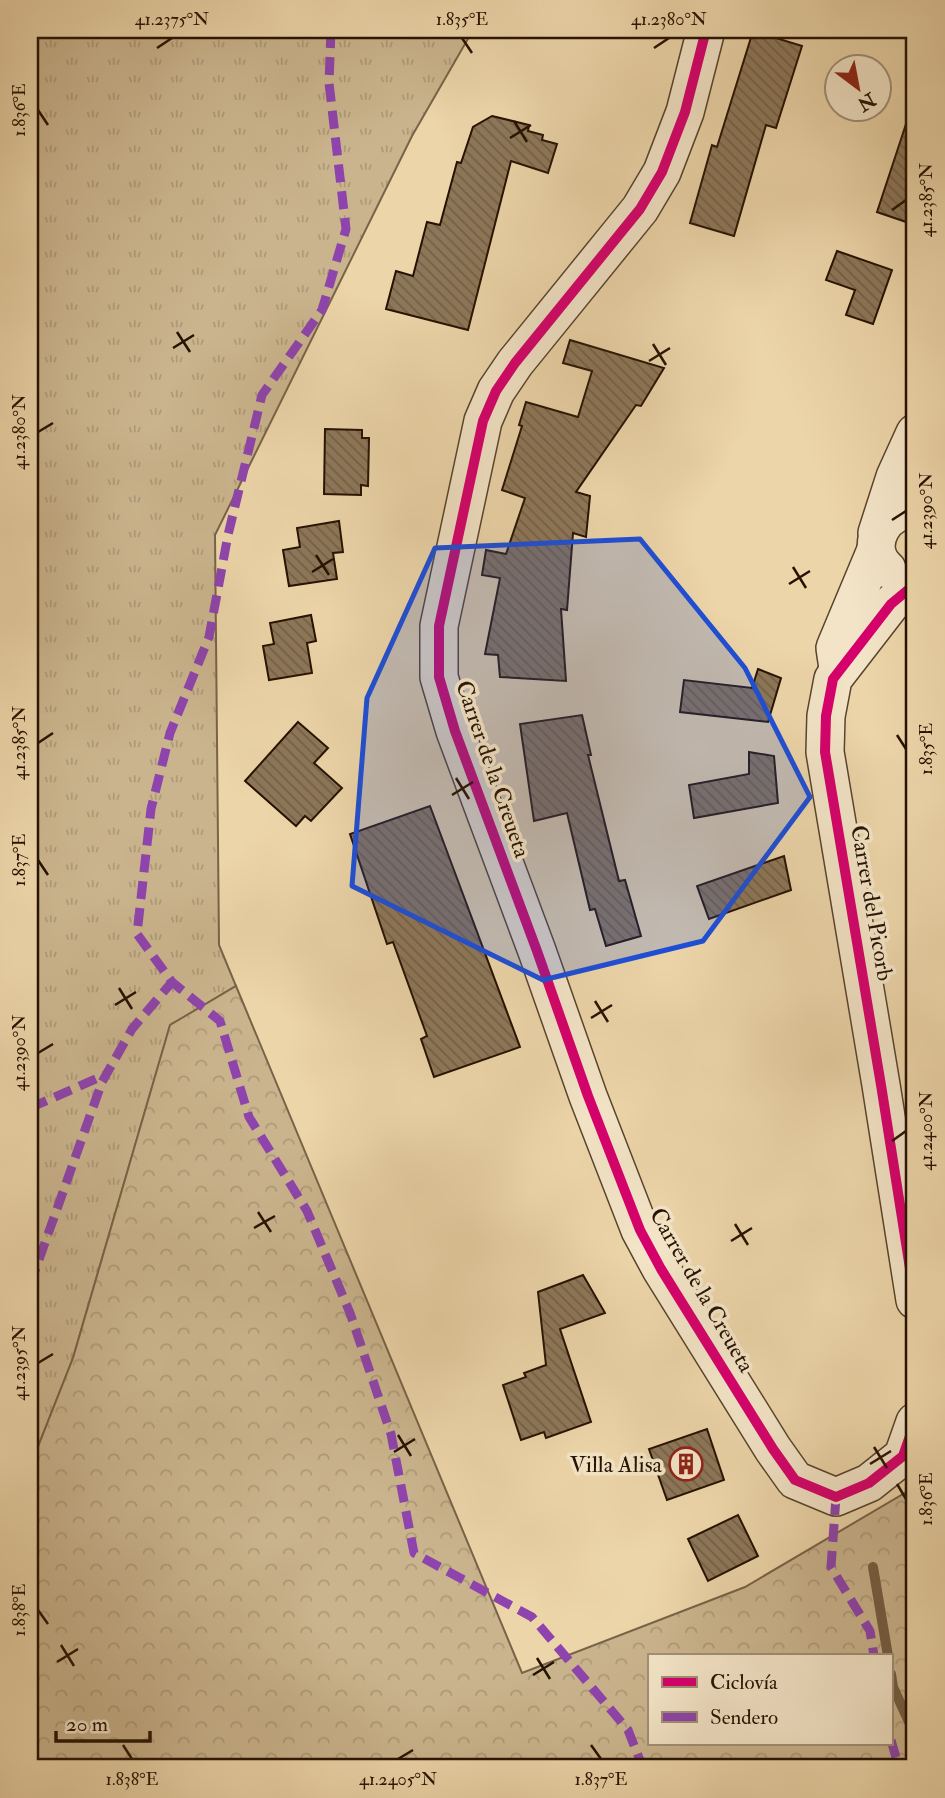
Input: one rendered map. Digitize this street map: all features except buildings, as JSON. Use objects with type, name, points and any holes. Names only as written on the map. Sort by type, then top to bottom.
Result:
[{"type":"street","name":"Carrer de la Creueta","points":[[706,30],[685,112],[662,172],[640,209],[515,363],[496,391],[483,421],[439,626],[439,677],[482,806],[640,1230],[660,1269],[773,1449],[795,1479],[836,1497],[869,1483],[903,1457],[915,1422]]},
{"type":"street","name":"Carrer del Picorb","points":[[839,672],[835,648],[876,541],[895,477],[915,433]]},
{"type":"street","name":"Carrer del Picorb","points":[[876,541],[890,516],[910,511],[915,513]]},
{"type":"street","points":[[876,541],[883,566],[897,576],[915,578]]},
{"type":"street","name":"Carrer del Picorb","points":[[915,584],[891,604],[833,679],[826,716],[825,752],[915,1300]]},
{"type":"highlighted area","points":[[640,539],[745,668],[810,797],[703,941],[543,980],[352,886],[367,698],[435,548]]},
{"type":"green space","points":[[30,30],[473,30],[412,136],[215,535],[219,945],[236,986],[170,1026],[73,1358],[30,1467]]},
{"type":"green space","points":[[236,986],[522,1673],[745,1587],[915,1487],[915,1768],[30,1768],[30,1467],[73,1358],[170,1025]]},
{"type":"waterway","points":[[873,1567],[888,1654]]},
{"type":"waterway","points":[[892,1680],[915,1735]]},
{"type":"marked path","points":[[331,30],[329,83],[346,229],[322,310],[262,395],[228,535],[209,637],[170,733],[151,809],[137,934],[172,982],[220,1021],[249,1117],[307,1211],[350,1313],[391,1434],[414,1553],[532,1617],[628,1730],[643,1768]]},
{"type":"marked path","points":[[30,1285],[102,1082],[132,1029],[172,982]]},
{"type":"marked path","points":[[30,1108],[107,1074]]},
{"type":"marked path","points":[[836,1497],[831,1567],[870,1631],[874,1654]]},
{"type":"marked path","points":[[892,1744],[899,1768]]},
{"type":"cycle path","points":[[706,30],[685,112],[662,172],[640,209],[515,363],[496,391],[483,421],[439,626],[439,677],[455,731],[588,1096],[640,1230],[661,1269],[773,1449],[795,1480],[836,1497],[869,1483],[903,1456],[915,1422]]},
{"type":"cycle path","points":[[915,584],[891,604],[833,679],[826,716],[825,752],[915,1300]]},
{"type":"place","name":"Villa Alisa","points":[[686,1464]]}]
